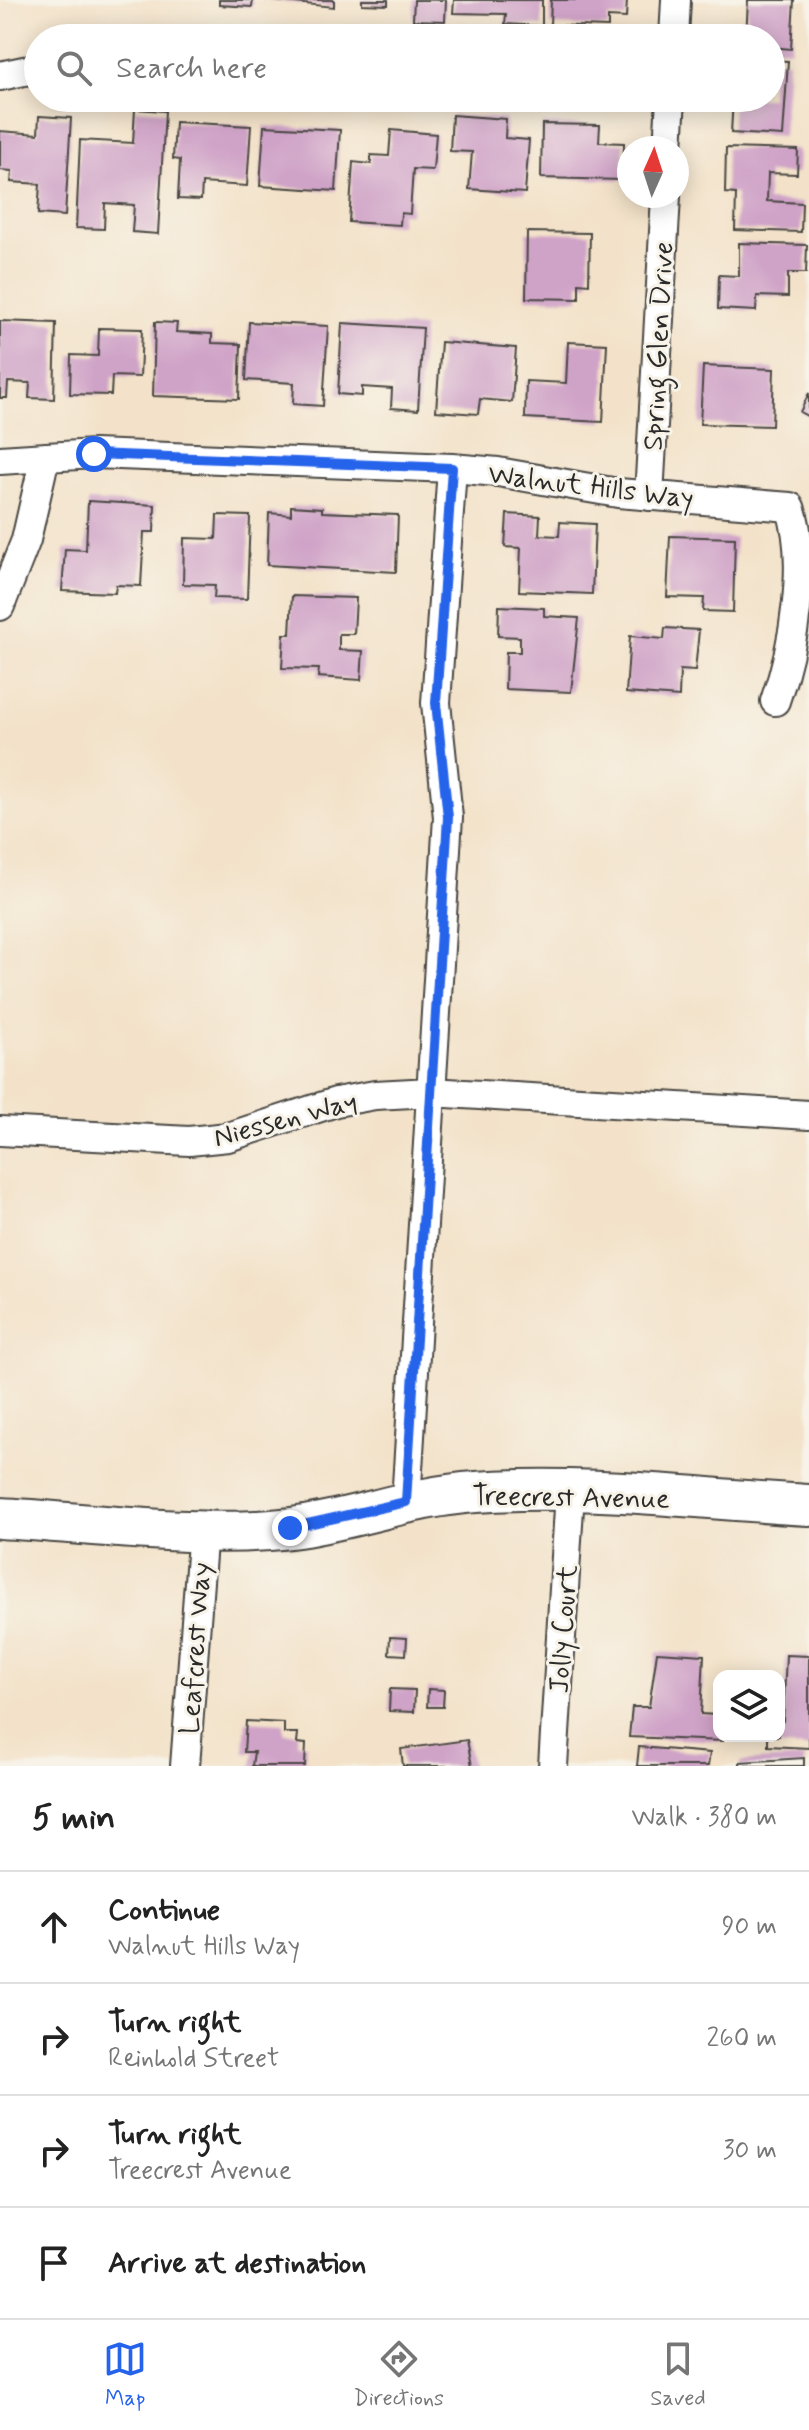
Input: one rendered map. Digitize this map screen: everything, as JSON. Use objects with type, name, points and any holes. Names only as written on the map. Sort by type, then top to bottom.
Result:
[{"type":"street","points":[[675,24],[676,0]]},
{"type":"street","points":[[0,76],[24,71]]},
{"type":"street","points":[[669,136],[670,112]]},
{"type":"street","name":"Spring Glen Drive","points":[[649,496],[665,208]]},
{"type":"street","name":"Walnut Hills Way","points":[[0,460],[94,454],[452,468],[498,472],[649,496],[790,507],[799,529],[794,641],[775,701]]},
{"type":"street","points":[[0,606],[26,540],[45,457]]},
{"type":"street","points":[[406,1502],[448,817],[436,703],[452,468]]},
{"type":"street","name":"Niessen Way","points":[[0,1131],[189,1141],[228,1137],[336,1102],[375,1095],[431,1092],[809,1115]]},
{"type":"street","name":"Treecrest Avenue","points":[[0,1518],[203,1529],[290,1528],[406,1502],[474,1492],[570,1492],[809,1505]]},
{"type":"street","name":"Jolly Court","points":[[553,1766],[570,1492]]},
{"type":"street","name":"Leafcrest Way","points":[[185,1766],[203,1529]]},
{"type":"building","points":[[219,0],[253,0],[252,7],[219,5]]},
{"type":"building","points":[[264,0],[334,0],[334,7]]},
{"type":"building","points":[[362,0],[388,0],[388,5],[362,4]]},
{"type":"building","points":[[414,0],[446,0],[445,21],[413,20]]},
{"type":"building","points":[[454,0],[542,0],[542,24],[505,24],[506,14],[453,13]]},
{"type":"building","points":[[551,0],[627,0],[626,18],[608,17],[608,24],[550,24]]},
{"type":"building","points":[[748,0],[794,0],[791,49],[785,48],[785,24],[747,24]]},
{"type":"building","points":[[785,61],[788,61],[785,106]]},
{"type":"building","points":[[135,112],[165,112],[158,234],[132,232],[134,205],[105,203],[104,229],[76,228],[80,140],[133,143]]},
{"type":"building","points":[[732,112],[785,112],[783,136],[731,133]]},
{"type":"building","points":[[452,115],[506,119],[505,138],[529,140],[525,193],[469,189],[472,152],[450,151]]},
{"type":"building","points":[[39,116],[71,118],[65,216],[38,214],[40,184],[11,182],[12,171],[0,170],[0,131],[38,134]]},
{"type":"building","points":[[175,122],[251,126],[247,186],[202,183],[201,200],[178,199],[180,160],[173,159]]},
{"type":"building","points":[[542,124],[600,125],[599,142],[617,143],[617,180],[541,178]]},
{"type":"building","points":[[264,126],[340,130],[336,191],[260,186]]},
{"type":"building","points":[[391,130],[436,134],[433,170],[413,169],[410,214],[401,213],[400,225],[349,222],[353,162],[371,164],[371,155],[389,156]]},
{"type":"building","points":[[726,148],[798,150],[797,174],[768,173],[767,201],[802,203],[801,232],[735,230],[736,194],[725,193]]},
{"type":"building","points":[[527,232],[590,233],[589,284],[579,283],[579,299],[526,298]]},
{"type":"building","points":[[739,243],[807,245],[806,273],[788,273],[788,297],[757,296],[756,311],[718,309],[719,275],[739,276]]},
{"type":"building","points":[[0,321],[56,323],[54,399],[29,398],[30,383],[8,382],[7,398],[0,398]]},
{"type":"building","points":[[155,322],[177,323],[176,332],[212,334],[212,343],[241,344],[239,399],[153,396]]},
{"type":"building","points":[[249,322],[328,326],[323,406],[293,404],[294,383],[246,380]]},
{"type":"building","points":[[342,323],[423,328],[418,410],[391,408],[392,389],[362,387],[362,396],[338,394]]},
{"type":"building","points":[[99,328],[142,329],[140,377],[112,376],[111,395],[70,394],[71,355],[98,356]]},
{"type":"building","points":[[441,342],[516,348],[512,402],[480,399],[478,414],[436,411]]},
{"type":"building","points":[[568,342],[607,344],[603,422],[525,418],[526,381],[566,383]]},
{"type":"building","points":[[703,366],[774,369],[772,426],[700,424]]},
{"type":"building","points":[[809,393],[809,417],[800,412]]},
{"type":"building","points":[[88,501],[155,505],[154,532],[144,532],[141,586],[116,585],[115,593],[62,591],[65,549],[86,550]]},
{"type":"building","points":[[291,506],[322,508],[322,512],[398,515],[396,572],[267,565],[269,513],[291,515]]},
{"type":"building","points":[[507,514],[540,516],[539,535],[559,536],[560,522],[595,524],[592,594],[519,591],[521,548],[505,547]]},
{"type":"building","points":[[217,515],[250,516],[247,599],[214,598],[215,585],[183,584],[184,538],[216,539]]},
{"type":"building","points":[[670,536],[735,538],[733,612],[703,611],[704,598],[667,597]]},
{"type":"building","points":[[292,596],[356,598],[354,634],[339,634],[339,650],[363,651],[361,680],[318,677],[319,669],[282,668],[284,634],[290,634]]},
{"type":"building","points":[[499,606],[544,608],[544,616],[579,618],[571,692],[505,689],[506,652],[520,652],[520,637],[498,636]]},
{"type":"building","points":[[665,628],[699,630],[695,671],[680,670],[679,697],[626,693],[630,636],[664,639]]},
{"type":"building","points":[[390,1637],[407,1638],[406,1655],[389,1654]]},
{"type":"building","points":[[657,1652],[704,1655],[701,1714],[713,1715],[713,1741],[629,1737],[632,1707],[649,1707]]},
{"type":"building","points":[[786,1655],[809,1656],[809,1748],[768,1746],[768,1742],[785,1742]]},
{"type":"building","points":[[390,1689],[415,1690],[414,1712],[389,1711]]},
{"type":"building","points":[[428,1689],[444,1690],[443,1707],[427,1707]]},
{"type":"building","points":[[246,1721],[284,1723],[284,1733],[298,1733],[297,1743],[306,1744],[305,1766],[252,1766],[254,1752],[244,1752]]},
{"type":"building","points":[[467,1740],[472,1766],[403,1766],[401,1749]]},
{"type":"building","points":[[639,1747],[710,1753],[708,1766],[637,1766]]},
{"type":"building","points":[[804,1758],[804,1766],[740,1766],[740,1762]]},
{"type":"route","points":[[94,454],[452,468],[436,703],[448,817],[406,1502],[290,1528]]}]
